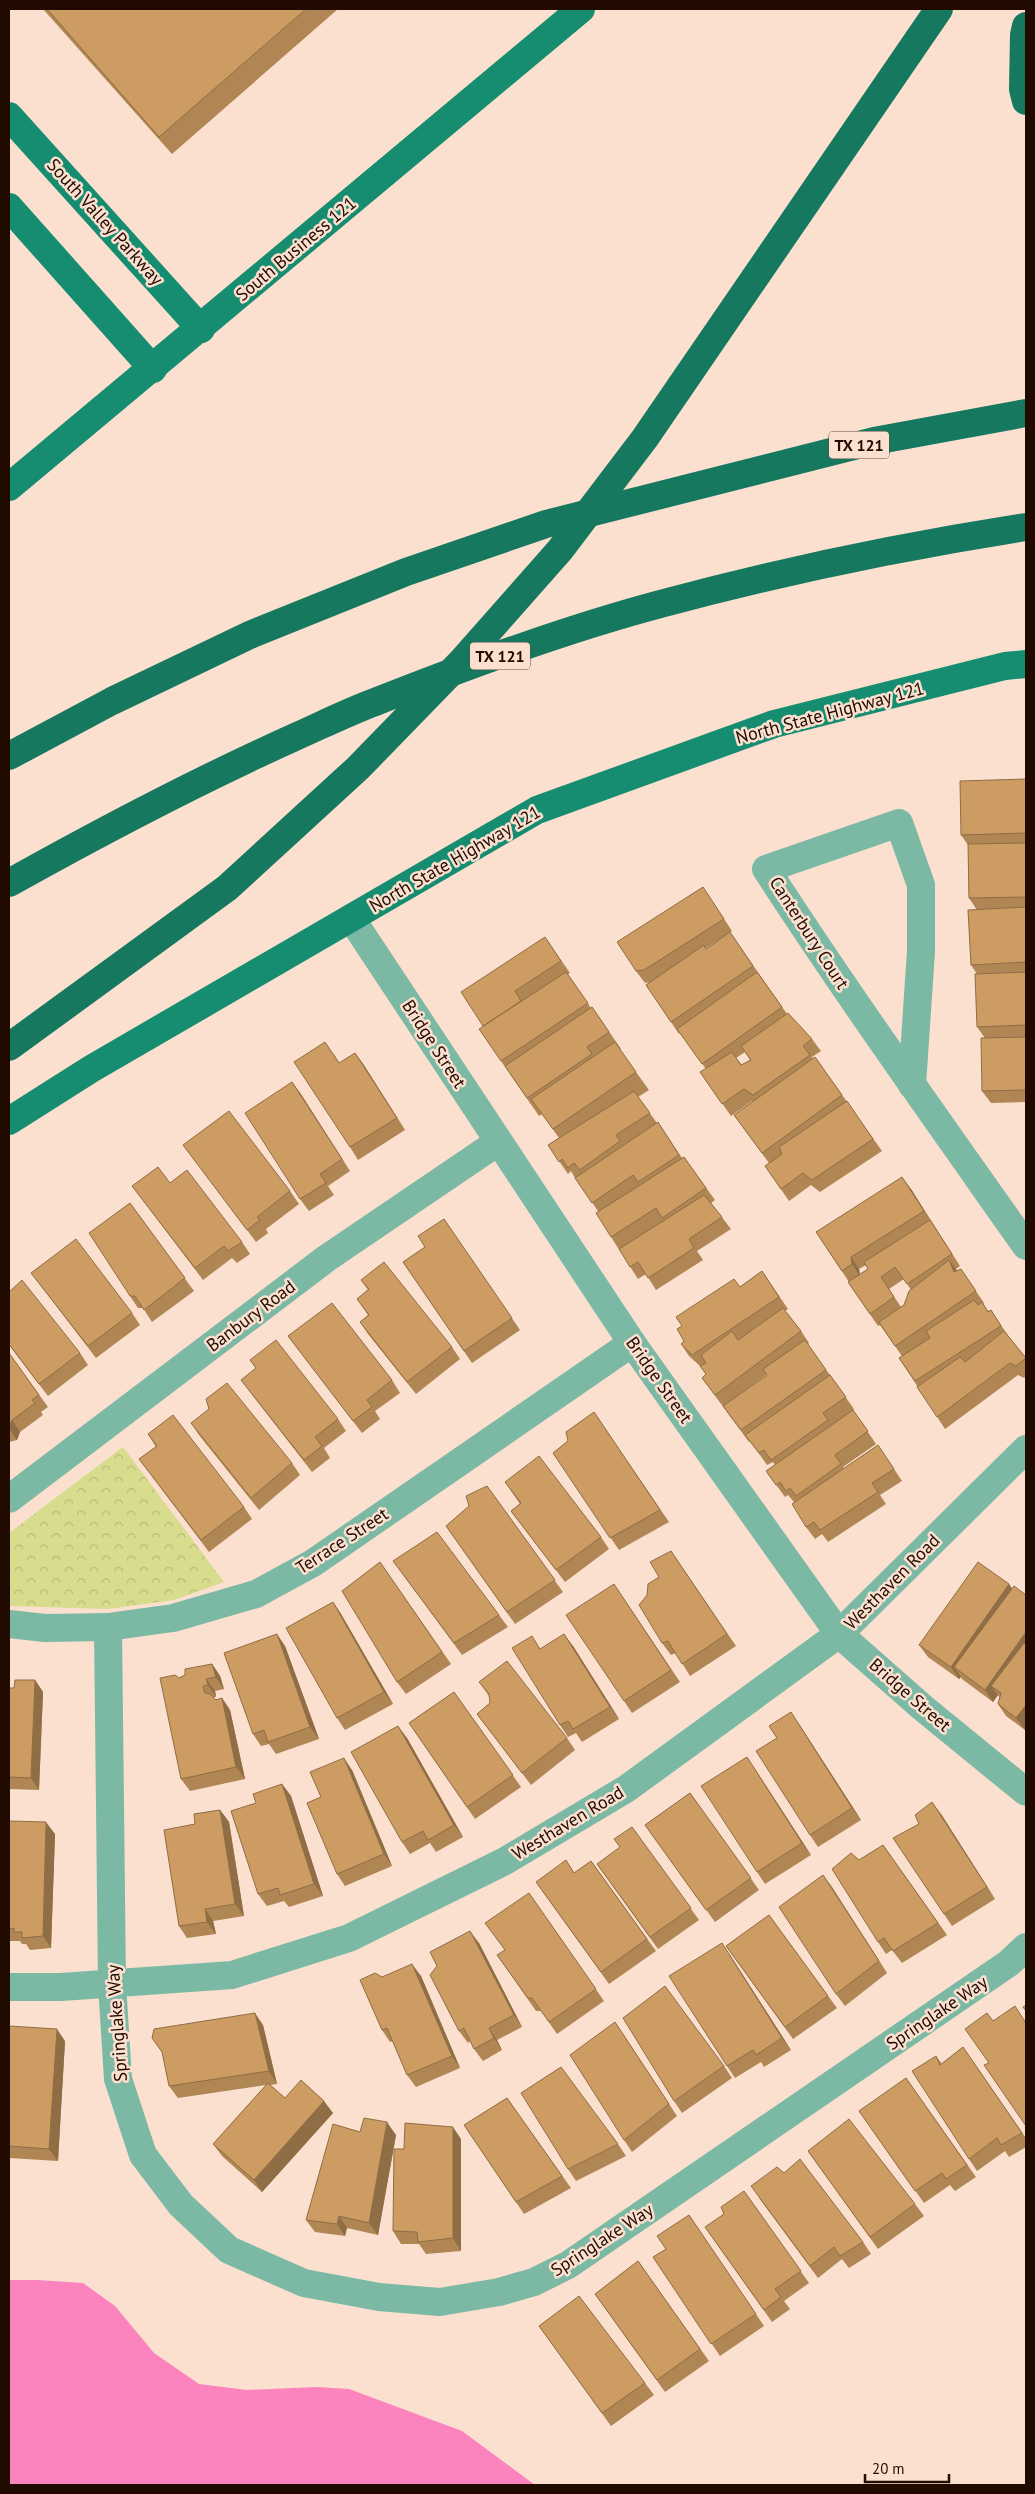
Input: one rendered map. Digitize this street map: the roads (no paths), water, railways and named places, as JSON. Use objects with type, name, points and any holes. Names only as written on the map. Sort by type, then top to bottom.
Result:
[{"type":"highway","points":[[9,1047],[228,888],[358,768],[462,661],[560,550],[645,438],[939,9]]},
{"type":"highway","points":[[1026,26],[1024,35],[1023,89],[1026,101]]},
{"type":"highway","name":"TX 121","points":[[9,756],[112,701],[252,634],[406,572],[546,524],[874,441],[1026,414]]},
{"type":"highway","name":"TX 121","points":[[9,884],[94,835],[233,765],[373,702],[529,645],[662,603],[803,569],[962,537],[1026,527]]},
{"type":"main road","name":"South Business 121","points":[[9,488],[581,9]]},
{"type":"main road","name":"South Valley Parkway","points":[[9,116],[201,329]]},
{"type":"main road","points":[[9,207],[153,369]]},
{"type":"main road","name":"North State Highway 121","points":[[9,1121],[92,1069],[537,810],[774,724],[1005,666],[1026,664]]},
{"type":"street","name":"Canterbury Court","points":[[912,1085],[921,951],[921,885],[899,823],[766,869],[833,972],[912,1085],[1026,1246]]},
{"type":"street","name":"Bridge Street","points":[[351,918],[632,1343],[839,1634],[923,1708],[1026,1792]]},
{"type":"street","name":"Banbury Road","points":[[9,1498],[327,1258],[498,1142]]},
{"type":"street","name":"Terrace Street","points":[[9,1624],[45,1628],[108,1627],[174,1618],[256,1594],[305,1567],[632,1343]]},
{"type":"street","name":"Westhaven Road","points":[[9,1987],[112,1984],[232,1976],[348,1938],[505,1861],[626,1789],[839,1634],[1026,1449]]},
{"type":"street","name":"Springlake Way","points":[[108,1627],[112,1984],[118,2079],[143,2155],[181,2205],[229,2250],[304,2283],[379,2297],[440,2302],[499,2292],[534,2282],[568,2265],[1009,1963],[1026,1947]]}]
